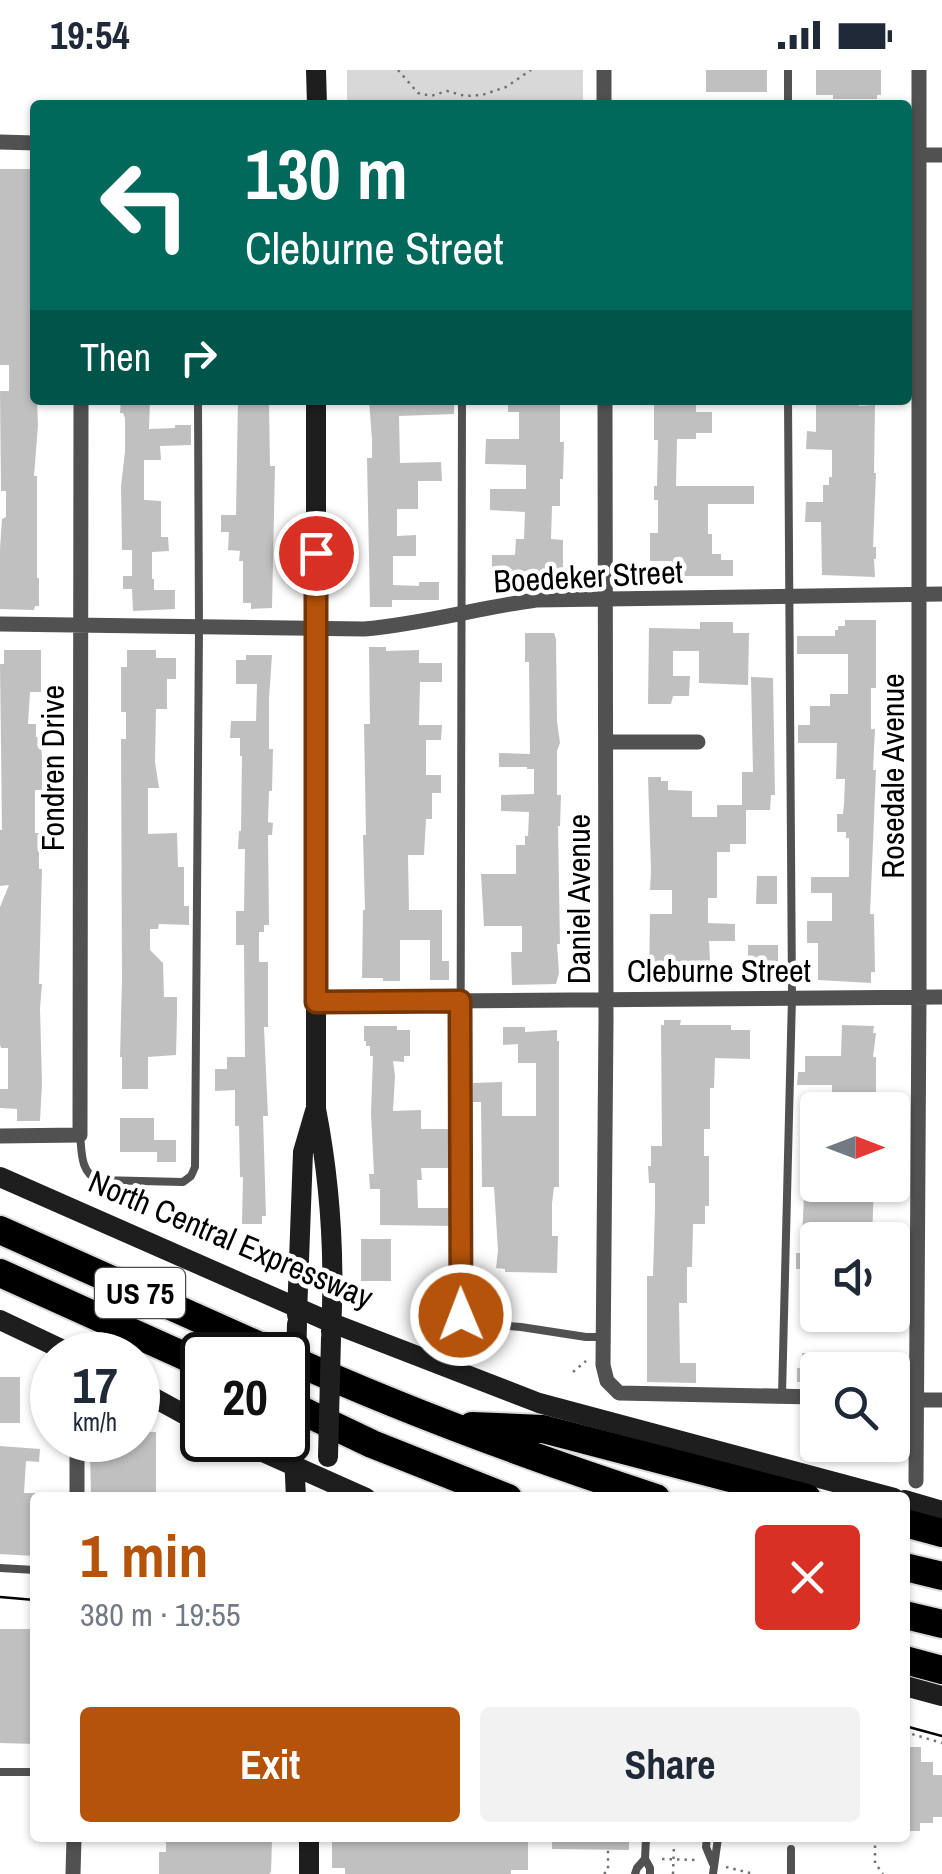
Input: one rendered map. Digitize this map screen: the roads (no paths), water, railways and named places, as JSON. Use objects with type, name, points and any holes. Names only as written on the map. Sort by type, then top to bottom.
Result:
[{"type":"highway","name":"US 75","points":[[0,1230],[228,1332]]},
{"type":"highway","name":"US 75","points":[[0,1273],[180,1354]]},
{"type":"highway","points":[[310,1367],[446,1425],[639,1492]]},
{"type":"highway","points":[[310,1414],[493,1492]]},
{"type":"highway","points":[[446,1425],[543,1429],[784,1492]]},
{"type":"highway","points":[[910,1525],[942,1533]]},
{"type":"highway","points":[[910,1567],[942,1576]]},
{"type":"highway","points":[[910,1615],[942,1624]]},
{"type":"highway","points":[[910,1664],[939,1686]]},
{"type":"street","points":[[316,70],[316,100]]},
{"type":"street","points":[[604,70],[604,100]]},
{"type":"street","name":"Rosedale Avenue","points":[[916,1481],[920,594],[913,155],[919,70]]},
{"type":"street","points":[[0,142],[30,143]]},
{"type":"street","points":[[913,155],[942,155]]},
{"type":"street","name":"Fondren Drive","points":[[80,405],[80,1135]]},
{"type":"street","points":[[316,405],[316,1109],[324,1154],[333,1290],[327,1489]]},
{"type":"street","name":"Daniel Avenue","points":[[605,405],[603,1365],[607,1381],[620,1393],[782,1396]]},
{"type":"street","name":"Boedeker Street","points":[[0,624],[364,630],[536,600],[942,594]]},
{"type":"street","points":[[606,742],[698,742]]},
{"type":"street","name":"Cleburne Street","points":[[316,1002],[942,998]]},
{"type":"street","points":[[296,1492],[302,1152],[316,1109]]},
{"type":"street","points":[[0,1136],[80,1135]]},
{"type":"street","name":"North Central Expressway","points":[[0,1177],[331,1330],[540,1403],[872,1492]]},
{"type":"street","points":[[0,1320],[30,1334]]},
{"type":"street","points":[[782,1396],[800,1396]]},
{"type":"street","points":[[910,1400],[942,1400]]},
{"type":"street","points":[[77,1492],[78,1462]]},
{"type":"street","points":[[285,1462],[327,1489]]},
{"type":"street","points":[[910,1501],[942,1510]]},
{"type":"street","points":[[910,1686],[939,1686]]},
{"type":"street","points":[[74,1842],[74,1874]]},
{"type":"street","points":[[308,1842],[309,1874]]},
{"type":"lane","points":[[788,70],[788,100]]},
{"type":"lane","points":[[80,1135],[84,1166],[98,1180],[183,1182],[194,1167],[198,405]]},
{"type":"lane","points":[[462,405],[461,1315],[471,1324],[603,1338]]},
{"type":"lane","points":[[782,1396],[792,997],[788,405]]},
{"type":"lane","points":[[0,1568],[30,1570]]},
{"type":"lane","points":[[910,1695],[939,1686]]},
{"type":"lane","points":[[0,1772],[30,1772]]},
{"type":"lane","points":[[646,1842],[645,1859],[650,1874]]},
{"type":"lane","points":[[706,1842],[713,1869]]},
{"type":"lane","points":[[713,1869],[717,1842]]},
{"type":"lane","points":[[791,1848],[791,1874]]},
{"type":"lane","points":[[635,1874],[645,1859]]},
{"type":"tram line","points":[[0,1597],[30,1600]]},
{"type":"tram line","points":[[910,1727],[942,1736]]}]
